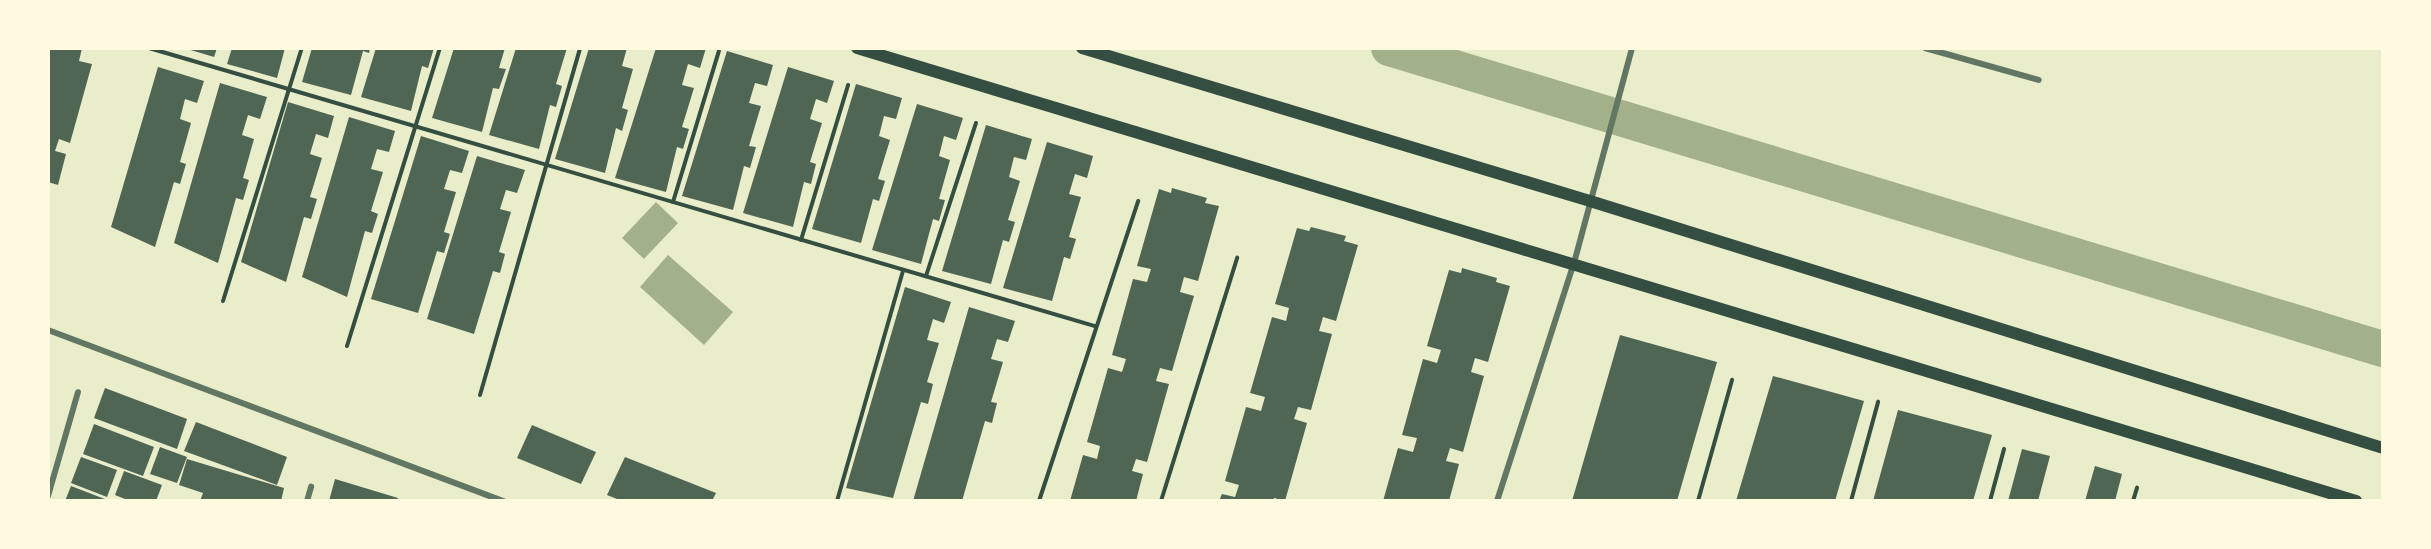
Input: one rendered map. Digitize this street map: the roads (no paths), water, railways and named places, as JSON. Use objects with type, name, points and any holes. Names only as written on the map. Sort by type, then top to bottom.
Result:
[{"type":"main road","points":[[857,48],[1574,262],[2356,501]]},
{"type":"main road","points":[[1082,48],[1590,201],[2383,448]]},
{"type":"street","points":[[1497,501],[1574,262],[1632,48]]},
{"type":"street","points":[[1925,48],[2039,80]]},
{"type":"street","points":[[48,330],[504,501]]},
{"type":"street","points":[[48,496],[78,392]]},
{"type":"street","points":[[307,501],[311,487]]},
{"type":"waterway","points":[[1389,48],[2383,349]]}]
